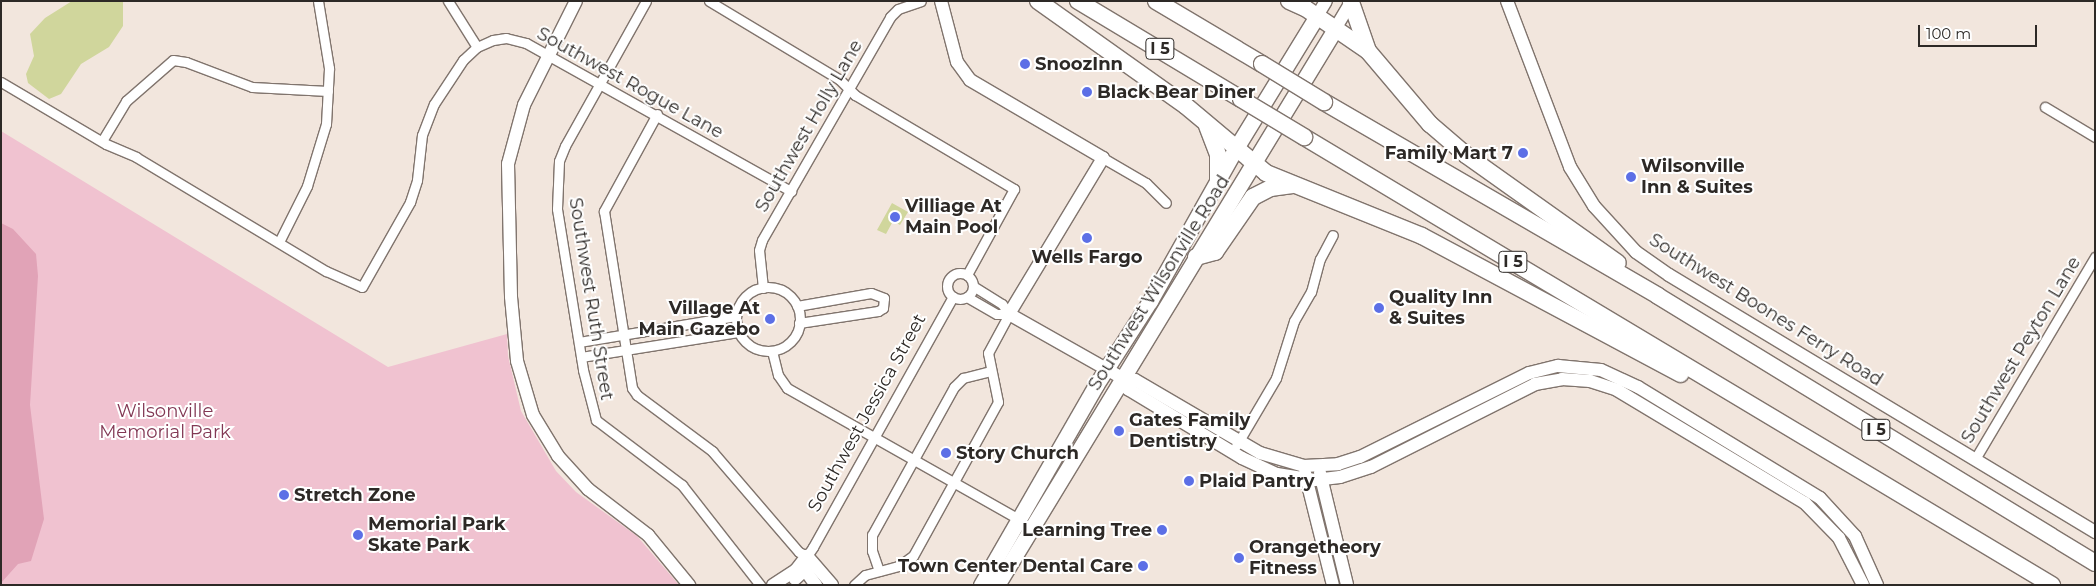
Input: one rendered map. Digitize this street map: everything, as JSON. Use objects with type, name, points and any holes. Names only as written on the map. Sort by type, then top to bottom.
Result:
[{"type":"highway","name":"I 5","points":[[1038,1],[1204,120],[1266,173],[1422,236],[1705,388],[1721,387]]},
{"type":"highway","name":"I 5","points":[[1078,1],[2052,585]]},
{"type":"highway","name":"I 5","points":[[1156,1],[1324,102],[1658,296],[2095,563]]},
{"type":"highway","name":"I 5","points":[[1289,1],[1317,16],[1368,51],[1407,100],[1466,156],[1608,255],[1658,296]]},
{"type":"highway","name":"I 5","points":[[1351,2],[1368,51]]},
{"type":"highway","points":[[1204,120],[1218,153],[1218,180]]},
{"type":"highway","points":[[1196,257],[1215,252],[1253,197],[1271,188],[1294,185]]},
{"type":"main road","name":"Southwest Wilsonville Road","points":[[981,585],[1107,369],[1150,301],[1236,148],[1317,16]]},
{"type":"main road","name":"Southwest Wilsonville Road","points":[[997,585],[1335,30]]},
{"type":"street","points":[[1,82],[102,141],[136,157],[279,242],[300,204],[318,156],[326,119],[328,56],[318,1]]},
{"type":"street","points":[[448,1],[477,47]]},
{"type":"street","points":[[576,1],[518,123],[507,178],[511,297],[521,378],[541,430],[567,468],[596,496],[644,531],[689,585]]},
{"type":"street","name":"Southwest Ruth Street","points":[[646,1],[559,161],[557,209],[581,357],[596,420],[685,488],[760,585]]},
{"type":"street","points":[[709,1],[839,79],[848,88],[1014,189],[967,275]]},
{"type":"street","name":"Southwest Holly Lane","points":[[763,288],[759,250],[762,240],[890,17],[898,9],[921,1]]},
{"type":"street","points":[[941,1],[957,62],[970,80],[1146,183],[1166,204]]},
{"type":"street","name":"Southwest Wilsonville Road","points":[[1317,16],[1326,1]]},
{"type":"street","name":"Southwest Boones Ferry Road","points":[[1507,1],[1566,158],[1588,197],[1616,232],[1669,275],[2095,532]]},
{"type":"street","name":"Southwest Wilsonville Road","points":[[1335,30],[1351,2]]},
{"type":"street","name":"Southwest Rogue Lane","points":[[279,242],[326,271],[362,286],[410,202],[417,180],[422,135],[433,106],[463,60],[477,47],[506,38],[526,43],[601,83],[790,191]]},
{"type":"street","points":[[102,141],[126,101],[173,60],[186,62],[252,87],[328,91]]},
{"type":"street","points":[[2045,107],[2095,137]]},
{"type":"street","points":[[657,114],[604,210],[630,380],[637,395],[712,452],[832,585]]},
{"type":"street","points":[[854,585],[866,574],[909,561],[998,402],[988,353],[1009,314],[1103,158]]},
{"type":"street","points":[[1232,452],[1276,378],[1294,321],[1311,292],[1320,259],[1333,235]]},
{"type":"street","name":"Southwest Peyton Lane","points":[[1975,459],[2095,257]]},
{"type":"street","points":[[967,275],[957,273],[949,278],[947,288],[953,297],[967,297],[997,314],[1009,314]]},
{"type":"street","points":[[967,275],[973,286],[1002,304],[1009,314],[1122,378],[1135,380],[1239,441],[1275,459],[1304,466],[1319,466],[1360,457],[1528,373],[1558,366],[1588,367],[1613,374],[1638,387],[1820,498],[1855,536],[1877,585]]},
{"type":"street","points":[[967,297],[973,286]]},
{"type":"street","points":[[763,288],[782,290],[797,306],[799,323],[793,338],[772,351],[754,348],[738,332],[736,316],[746,296],[763,288]]},
{"type":"street","points":[[797,306],[871,293],[884,298],[883,308],[875,311],[799,323]]},
{"type":"street","name":"Southwest Jessica Street","points":[[786,585],[806,558],[953,297]]},
{"type":"street","points":[[579,342],[736,316]]},
{"type":"street","points":[[581,357],[738,332]]},
{"type":"street","points":[[772,351],[778,375],[787,388],[1019,519]]},
{"type":"street","points":[[879,571],[870,541],[914,460],[958,382],[991,371]]},
{"type":"street","points":[[1122,378],[1128,389],[1232,452],[1277,474],[1307,480],[1340,477],[1371,467],[1535,384],[1562,379],[1590,381],[1617,390],[1805,503],[1840,538],[1864,585]]},
{"type":"street","points":[[1304,466],[1333,585]]},
{"type":"street","points":[[1319,466],[1347,585]]},
{"type":"street","points":[[806,558],[816,585]]},
{"type":"street","name":"Southwest Jessica Street","points":[[773,585],[806,558]]},
{"type":"green space","name":"Wilsonville Memorial Park","points":[[1,131],[388,367],[507,334],[508,356],[521,411],[556,471],[576,492],[637,536],[679,585],[1,585]]},
{"type":"shaded area","points":[[72,1],[123,1],[123,26],[109,47],[81,64],[61,94],[49,99],[28,83],[26,74],[34,56],[30,34],[45,18]]},
{"type":"shaded area","name":"Villiage At Main Pool","points":[[892,203],[908,212],[900,225],[893,221],[886,234],[877,230]]},
{"type":"shaded area","points":[[1,223],[13,229],[36,254],[38,276],[30,405],[44,519],[31,561],[18,564],[1,583]]},
{"type":"place","name":"SnoozInn","points":[[1025,64]]},
{"type":"place","name":"Black Bear Diner","points":[[1087,92]]},
{"type":"place","name":"Family Mart 7","points":[[1523,153]]},
{"type":"place","name":"Wilsonville Inn & Suites","points":[[1631,177]]},
{"type":"place","name":"Villiage At Main Pool","points":[[895,217]]},
{"type":"place","name":"Wells Fargo","points":[[1087,238]]},
{"type":"place","name":"Quality Inn & Suites","points":[[1379,308]]},
{"type":"place","name":"Village At Main Gazebo","points":[[770,319]]},
{"type":"place","name":"Gates Family Dentistry","points":[[1119,431]]},
{"type":"place","name":"Story Church","points":[[946,453]]},
{"type":"place","name":"Plaid Pantry","points":[[1189,481]]},
{"type":"place","name":"Stretch Zone","points":[[284,495]]},
{"type":"place","name":"Learning Tree","points":[[1162,530]]},
{"type":"place","name":"Memorial Park Skate Park","points":[[358,535]]},
{"type":"place","name":"Orangetheory Fitness","points":[[1239,558]]},
{"type":"place","name":"Town Center Dental Care","points":[[1143,566]]}]
